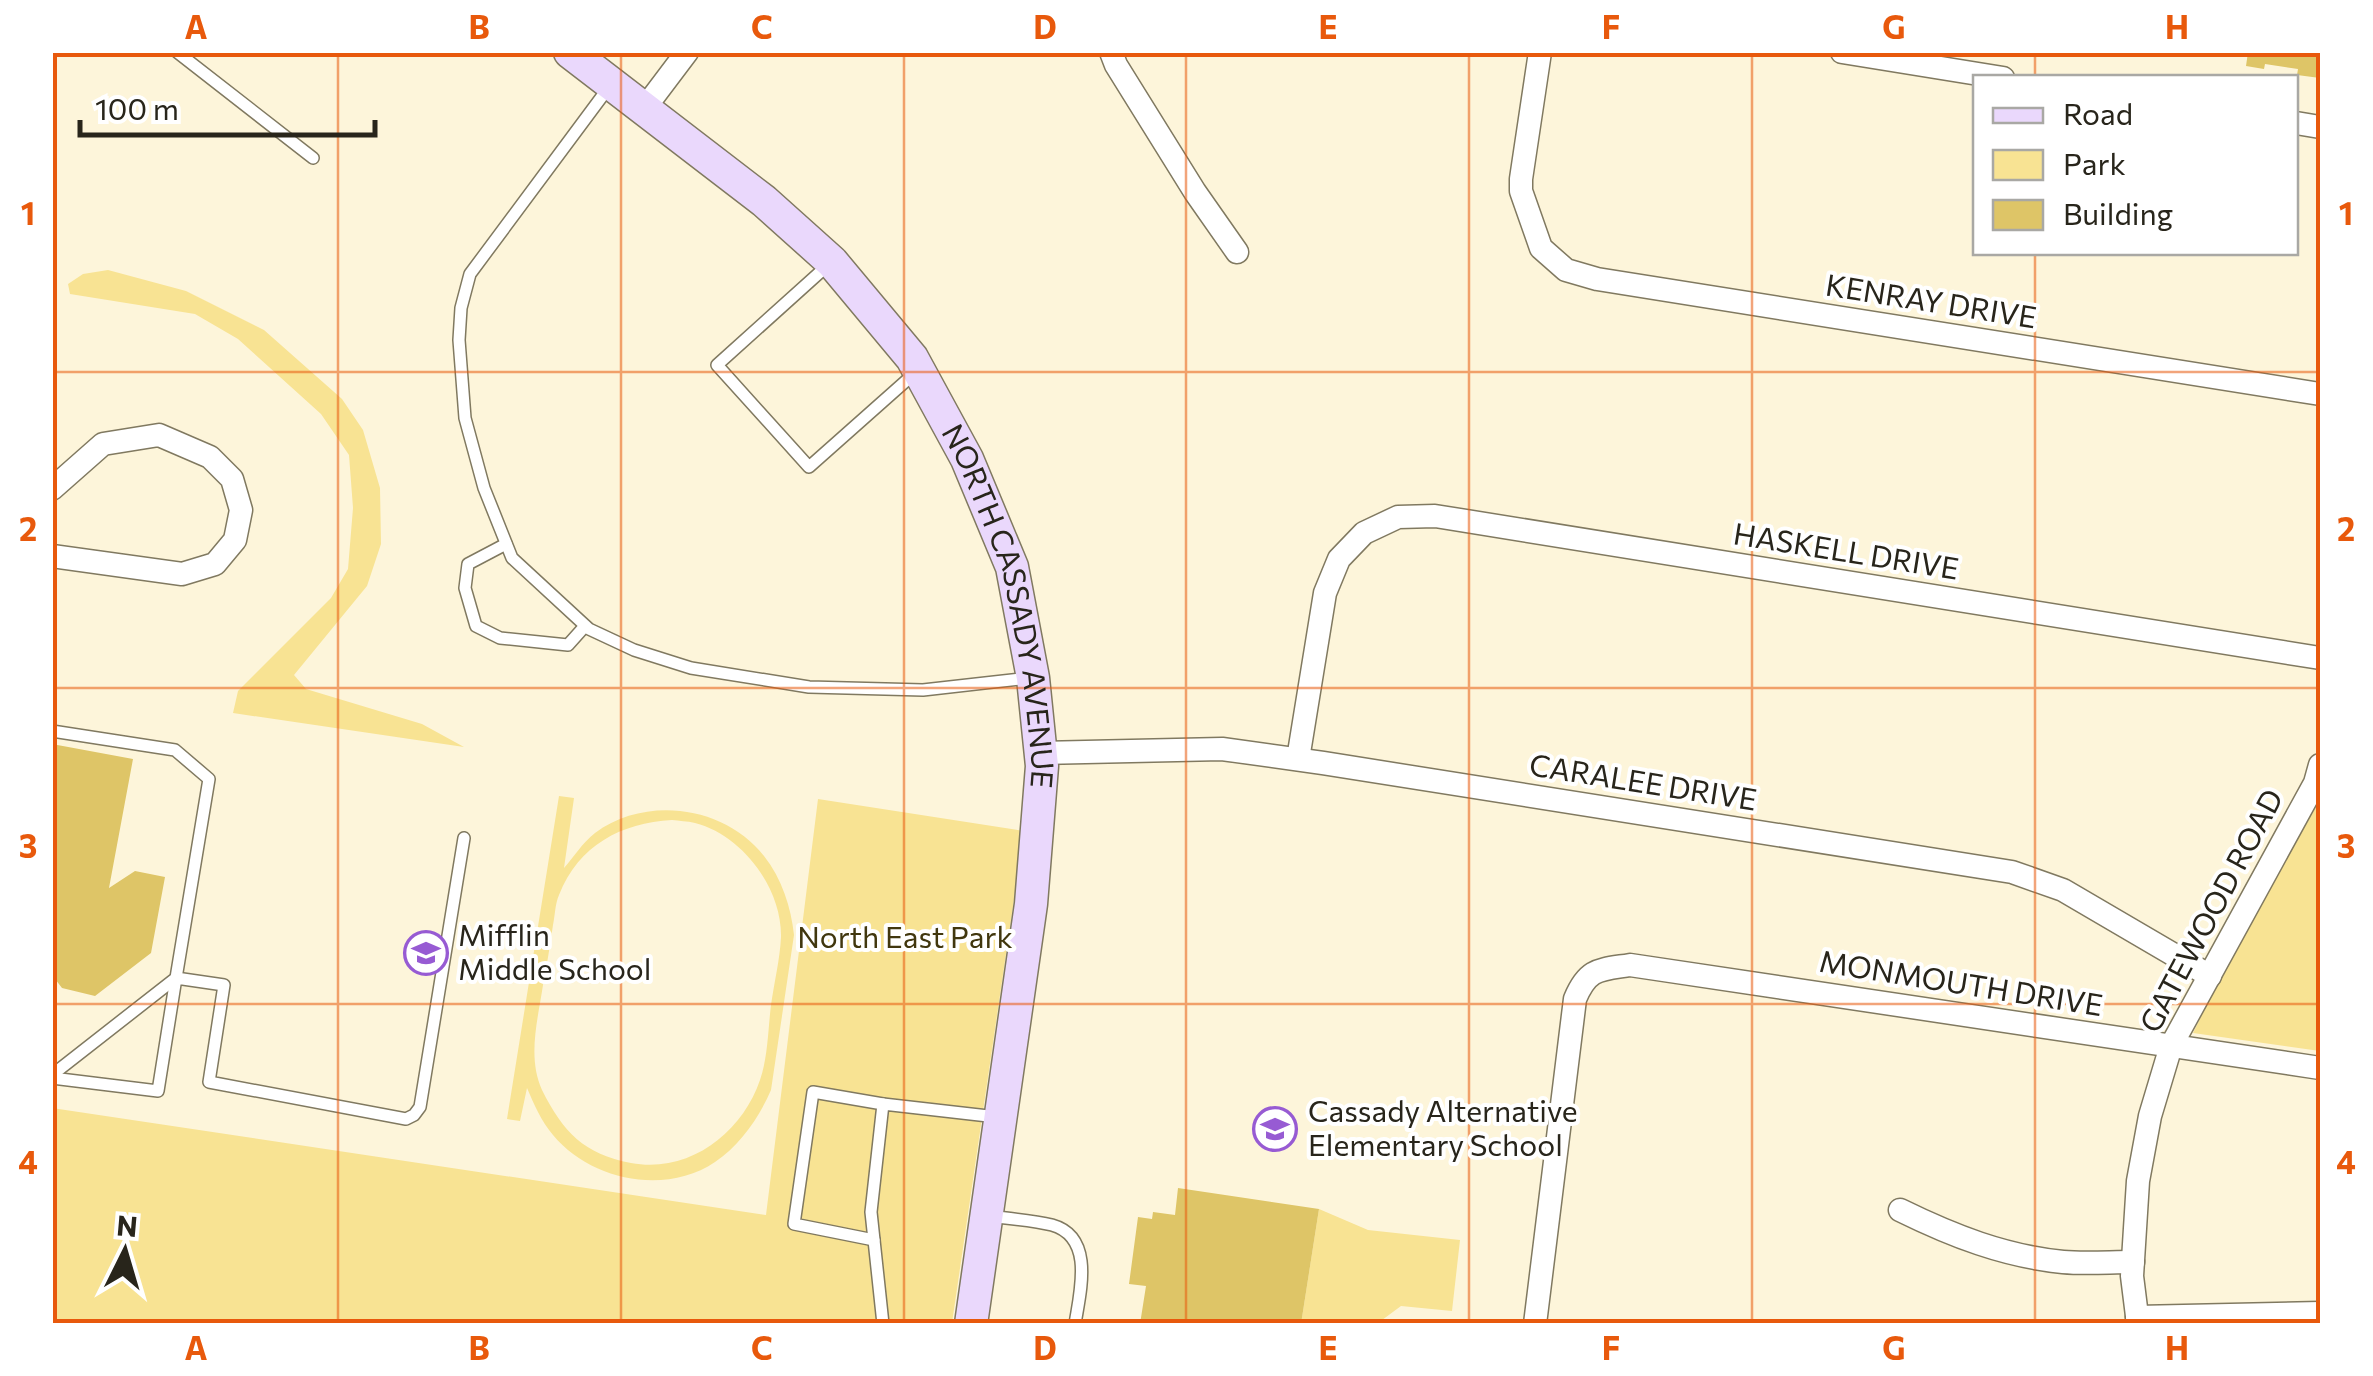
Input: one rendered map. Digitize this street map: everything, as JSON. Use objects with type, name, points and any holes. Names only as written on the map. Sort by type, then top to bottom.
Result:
[{"type":"main road","name":"NORTH CASSADY AVENUE","points":[[570,52],[764,202],[832,262],[912,358],[966,459],[1012,567],[1033,678],[1042,766],[1031,904],[971,1324]]},
{"type":"street","points":[[644,109],[687,52]]},
{"type":"street","points":[[1111,52],[1195,192],[1237,252]]},
{"type":"street","name":"KENRAY DRIVE","points":[[1540,52],[1521,190],[1541,248],[1566,270],[2320,394]]},
{"type":"street","points":[[1842,52],[1984,75]]},
{"type":"street","points":[[52,489],[104,444],[159,435],[210,458],[232,480],[241,510],[235,540],[216,564],[182,574],[52,556]]},
{"type":"street","name":"HASKELL DRIVE","points":[[1298,759],[1325,594],[1338,560],[1364,533],[1398,517],[1435,516],[2320,658]]},
{"type":"street","name":"CARALEE DRIVE","points":[[1040,753],[1222,749],[2012,872],[2063,890],[2210,976]]},
{"type":"street","name":"GATEWOOD ROAD","points":[[2138,1320],[2133,1262],[2138,1181],[2150,1116],[2171,1046],[2315,783],[2320,765]]},
{"type":"street","name":"MONMOUTH DRIVE","points":[[1534,1324],[1574,1000],[1593,971],[1630,965],[2320,1068]]},
{"type":"street","points":[[1900,1210],[1968,1242],[2012,1254],[2064,1262],[2133,1262]]},
{"type":"street","points":[[2138,1320],[2320,1313]]},
{"type":"lane","points":[[177,52],[313,158]]},
{"type":"lane","points":[[610,86],[470,274],[460,308],[464,418],[484,488],[512,558],[585,626],[634,650],[691,668],[810,687],[923,690],[1033,678]]},
{"type":"lane","points":[[832,262],[717,365],[808,467],[918,370]]},
{"type":"lane","points":[[506,544],[468,564],[465,588],[476,626],[500,638],[568,645],[585,626]]},
{"type":"lane","points":[[52,731],[175,750],[209,778],[158,1091],[52,1077]]},
{"type":"lane","points":[[52,1077],[176,978],[224,985],[209,1082],[406,1119],[414,1115],[420,1107],[464,838]]},
{"type":"lane","points":[[874,1240],[794,1224],[813,1092],[1000,1117]]},
{"type":"lane","points":[[882,1104],[871,1212],[884,1324]]},
{"type":"lane","points":[[986,1216],[1055,1226],[1068,1233],[1082,1258],[1075,1324]]},
{"type":"green space","points":[[108,270],[186,291],[264,330],[342,399],[363,430],[380,488],[381,544],[367,586],[294,675],[306,689],[422,724],[464,747],[233,713],[238,691],[331,598],[348,569],[353,508],[349,455],[321,414],[238,339],[195,314],[70,294],[68,284],[83,274]]},
{"type":"green space","points":[[559,796],[574,798],[564,868],[595,833],[615,821],[661,810],[707,817],[748,839],[781,884],[794,935],[771,1090],[741,1139],[715,1162],[695,1172],[652,1180],[607,1172],[569,1150],[545,1124],[527,1088],[520,1121],[507,1119]],"holes":[[[675,820],[712,829],[743,851],[756,866],[775,900],[780,919],[779,954],[763,1071],[740,1117],[711,1146],[693,1156],[652,1165],[631,1163],[588,1147],[558,1118],[542,1090],[535,1064],[537,1024],[557,902],[578,863],[590,850],[619,832]]]},
{"type":"green space","name":"North East Park","points":[[818,799],[1024,831],[952,1323],[53,1323],[52,1108],[766,1215]]},
{"type":"green space","points":[[2320,800],[2320,1051],[2193,1033],[2231,955]]},
{"type":"green space","points":[[1319,1209],[1368,1230],[1460,1240],[1452,1311],[1401,1306],[1378,1323],[1301,1324]]},
{"type":"building","points":[[2248,52],[2320,52],[2320,78],[2297,75],[2298,69],[2265,64],[2264,69],[2246,66]]},
{"type":"building","points":[[52,744],[133,759],[109,888],[135,871],[165,877],[151,953],[95,996],[62,988],[52,975]]},
{"type":"building","points":[[1178,1188],[1319,1209],[1301,1324],[1140,1324],[1146,1286],[1129,1284],[1138,1217],[1152,1219],[1153,1212],[1175,1215]]},
{"type":"place","name":"Mifflin Middle School","points":[[426,953]]},
{"type":"place","name":"Cassady Alternative Elementary School","points":[[1275,1129]]}]
